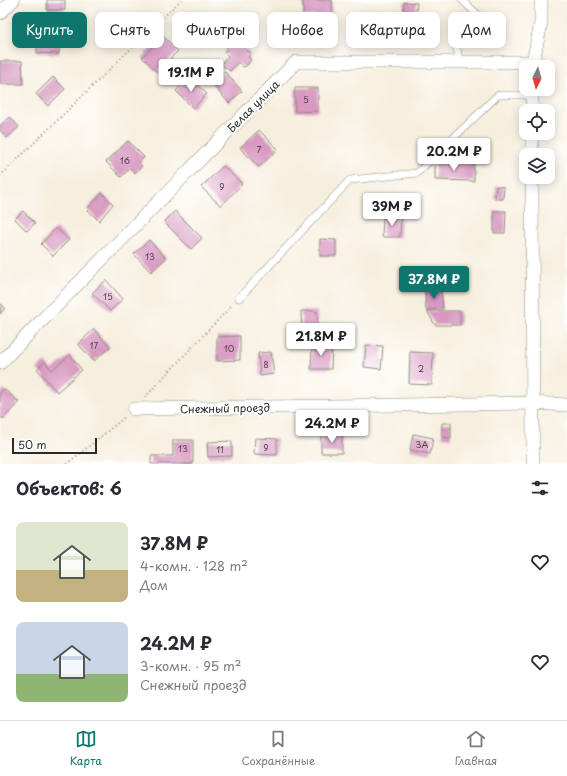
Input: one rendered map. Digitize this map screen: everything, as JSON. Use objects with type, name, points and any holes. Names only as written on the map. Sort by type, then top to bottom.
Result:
[{"type":"street","points":[[0,13],[13,0]]},
{"type":"street","name":"Белая улица","points":[[534,60],[541,23],[541,0]]},
{"type":"street","name":"Белая улица","points":[[0,363],[296,62],[457,62],[519,64]]},
{"type":"street","points":[[532,184],[533,464]]},
{"type":"street","name":"Снежный проезд","points":[[134,409],[533,404],[567,405]]},
{"type":"lane","points":[[457,62],[458,54],[456,43],[462,36],[497,33],[462,0]]},
{"type":"lane","points":[[239,298],[350,180],[417,174],[498,95],[519,93]]},
{"type":"path","points":[[0,176],[181,0]]},
{"type":"path","points":[[67,464],[134,409],[239,298]]},
{"type":"building","points":[[47,0],[65,0],[65,10],[47,10]]},
{"type":"building","points":[[303,0],[332,0],[332,12],[303,12]]},
{"type":"building","points":[[404,2],[417,3],[416,12],[403,12]]},
{"type":"building","points":[[164,37],[172,45],[172,48],[175,48],[178,51],[157,72],[142,57],[151,48],[164,48]]},
{"type":"building","points":[[37,48],[59,48],[59,54],[37,53]]},
{"type":"building","points":[[228,48],[245,48],[251,54],[248,57],[251,60],[246,66],[243,67],[238,62],[230,71],[221,64],[228,56],[224,52]]},
{"type":"building","points":[[0,61],[22,61],[23,84],[0,84]]},
{"type":"building","points":[[225,72],[242,91],[229,103],[212,84]]},
{"type":"building","points":[[53,77],[65,89],[48,106],[36,94]]},
{"type":"building","points":[[189,77],[207,94],[193,108],[176,91]]},
{"type":"building","points":[[295,88],[318,88],[318,111],[295,112]]},
{"type":"building","points":[[10,117],[19,127],[7,138],[0,130],[0,126]]},
{"type":"building","points":[[259,130],[278,149],[259,167],[240,148]]},
{"type":"building","points":[[128,141],[144,157],[139,163],[142,166],[135,173],[130,168],[121,177],[106,162]]},
{"type":"building","points":[[435,162],[474,164],[474,181],[435,180]]},
{"type":"building","points":[[223,166],[242,184],[221,206],[201,187]]},
{"type":"building","points":[[496,186],[504,187],[503,199],[495,199]]},
{"type":"building","points":[[102,193],[113,204],[99,221],[87,209]]},
{"type":"building","points":[[23,211],[35,223],[27,231],[15,219]]},
{"type":"building","points":[[175,211],[202,238],[191,249],[164,222]]},
{"type":"building","points":[[494,211],[506,211],[505,233],[494,233]]},
{"type":"building","points":[[383,217],[401,217],[400,237],[382,237]]},
{"type":"building","points":[[56,228],[69,240],[53,256],[41,244]]},
{"type":"building","points":[[320,239],[336,240],[336,256],[320,256]]},
{"type":"building","points":[[149,240],[166,258],[151,272],[134,254]]},
{"type":"building","points":[[106,280],[123,299],[110,311],[92,293]]},
{"type":"building","points":[[441,290],[443,309],[426,310],[425,291]]},
{"type":"building","points":[[0,303],[5,308],[0,314]]},
{"type":"building","points":[[301,311],[317,311],[318,334],[302,335]]},
{"type":"building","points":[[427,311],[460,311],[460,325],[435,325]]},
{"type":"building","points":[[94,329],[110,347],[94,361],[78,344]]},
{"type":"building","points":[[240,336],[240,360],[217,361],[217,337]]},
{"type":"building","points":[[312,345],[332,346],[331,369],[311,369]]},
{"type":"building","points":[[366,345],[383,346],[381,369],[364,367]]},
{"type":"building","points":[[271,352],[274,374],[260,376],[258,353]]},
{"type":"building","points":[[410,352],[433,353],[432,385],[409,384]]},
{"type":"building","points":[[70,355],[82,370],[57,392],[37,369],[45,362],[52,370]]},
{"type":"building","points":[[4,389],[19,402],[3,419],[0,416],[0,393]]},
{"type":"building","points":[[442,423],[451,423],[451,438],[442,437]]},
{"type":"building","points":[[321,434],[342,434],[342,453],[321,453]]},
{"type":"building","points":[[413,434],[433,438],[430,454],[410,450]]},
{"type":"building","points":[[255,438],[277,439],[277,455],[254,454]]},
{"type":"building","points":[[173,440],[193,440],[193,464],[151,464],[151,456],[173,456]]},
{"type":"building","points":[[232,441],[232,456],[208,457],[207,442]]}]
